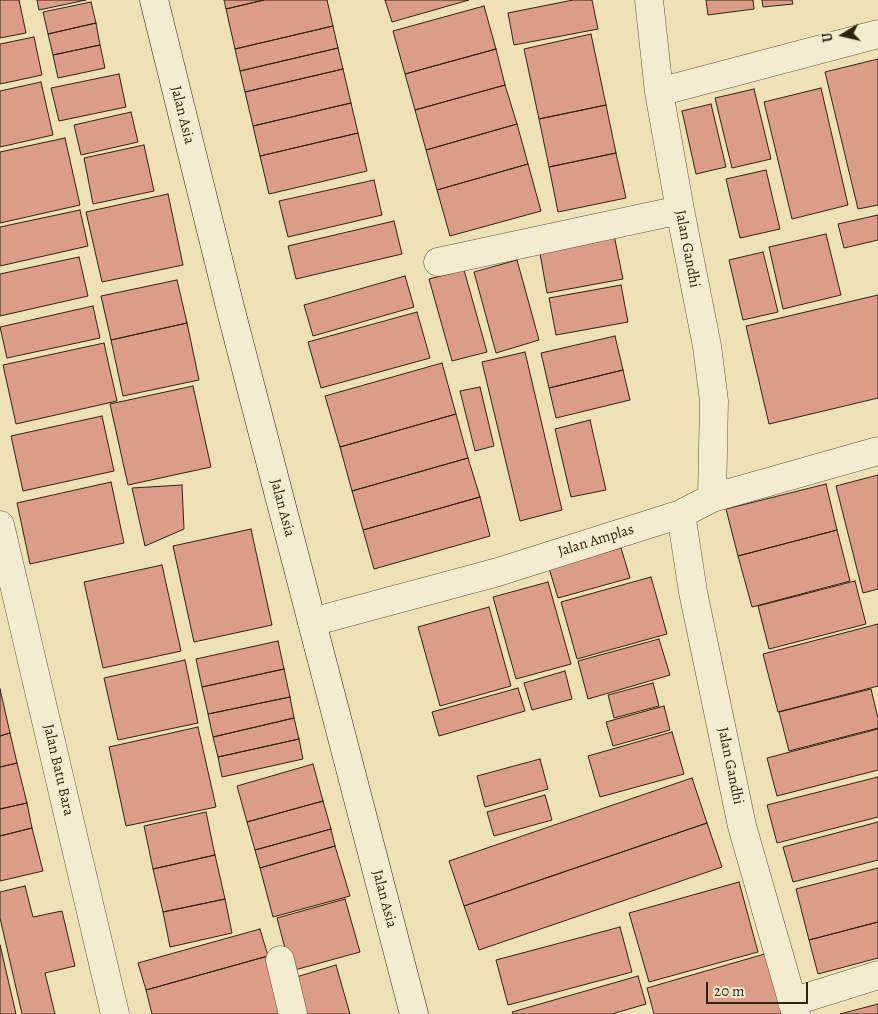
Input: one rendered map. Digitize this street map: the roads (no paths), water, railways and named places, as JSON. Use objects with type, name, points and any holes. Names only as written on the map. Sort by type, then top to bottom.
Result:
[{"type":"street","name":"Jalan Asia","points":[[154,0],[232,315],[414,1014]]},
{"type":"street","name":"Jalan Gandhi","points":[[649,0],[658,92],[707,346],[714,401],[712,498]]},
{"type":"street","points":[[658,92],[878,34]]},
{"type":"street","points":[[438,262],[680,210]]},
{"type":"street","name":"Jalan Amplas","points":[[312,622],[498,572],[680,514],[712,498],[878,451]]},
{"type":"street","name":"Jalan Gandhi","points":[[680,514],[693,592],[742,826],[794,1008]]},
{"type":"street","name":"Jalan Batu Bara","points":[[0,525],[115,1014]]},
{"type":"street","points":[[280,960],[293,1014]]},
{"type":"street","points":[[794,1008],[878,975]]}]
